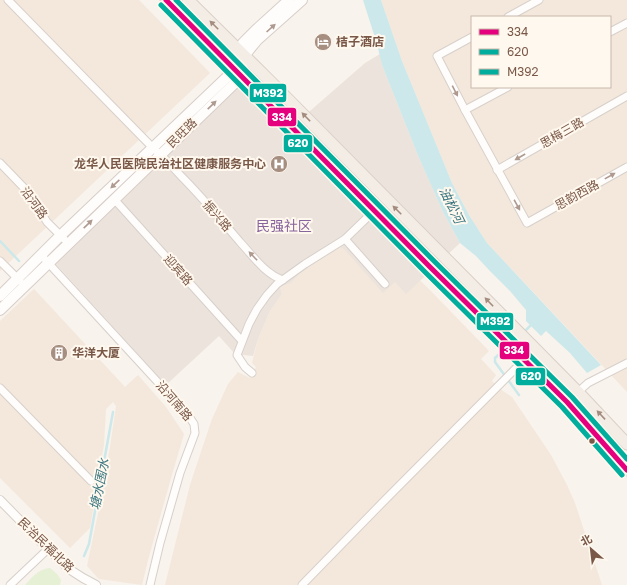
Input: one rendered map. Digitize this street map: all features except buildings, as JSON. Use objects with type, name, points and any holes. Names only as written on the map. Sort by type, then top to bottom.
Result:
[{"type":"main road","points":[[166,0],[430,267],[567,402],[627,470]]},
{"type":"main road","points":[[188,0],[578,392],[627,444]]},
{"type":"main road","name":"民旺路","points":[[0,296],[48,263],[114,199],[156,151],[220,85],[237,72],[236,64],[242,53],[247,38],[289,0]]},
{"type":"main road","name":"民旺路","points":[[242,53],[248,51],[257,40],[302,0]]},
{"type":"main road","name":"民旺路","points":[[0,310],[41,255],[60,236],[156,151]]},
{"type":"street","name":"振兴路","points":[[8,0],[190,185],[264,268],[272,275],[283,280]]},
{"type":"street","points":[[510,16],[539,0]]},
{"type":"street","points":[[611,31],[627,23]]},
{"type":"street","points":[[471,38],[437,56],[497,170]]},
{"type":"street","points":[[465,110],[506,88]]},
{"type":"street","name":"思梅三路","points":[[497,170],[627,96]]},
{"type":"street","name":"沿河路","points":[[0,163],[29,193],[47,222],[68,244]]},
{"type":"street","name":"思韵西路","points":[[497,170],[527,222],[627,167]]},
{"type":"street","name":"迎宾路","points":[[114,199],[242,341]]},
{"type":"street","points":[[252,373],[238,355],[248,324],[257,308],[277,284],[305,264],[345,239],[375,210]]},
{"type":"street","points":[[345,239],[385,284]]},
{"type":"street","name":"沿河南路","points":[[41,255],[188,415],[194,424],[195,433],[180,473],[160,543],[150,585]]},
{"type":"street","points":[[0,261],[21,282]]},
{"type":"street","points":[[302,585],[511,373],[522,358]]},
{"type":"street","points":[[567,402],[588,383],[627,364]]},
{"type":"street","points":[[0,388],[92,481]]},
{"type":"street","name":"民治民福北路","points":[[0,500],[69,569],[96,585]]},
{"type":"street","points":[[10,585],[48,549]]},
{"type":"shaded area","points":[[0,0],[139,0],[210,73],[0,271]]},
{"type":"shaded area","points":[[381,0],[627,0],[627,392],[487,243],[469,215],[452,183],[402,61]]},
{"type":"shaded area","points":[[380,54],[382,65],[419,158],[443,212],[460,243],[406,294],[395,282],[383,293],[345,250],[340,247],[300,273],[291,283],[280,287],[282,294],[270,311],[258,339],[253,356],[235,354],[219,336],[166,385],[54,262],[242,80],[287,131],[365,63]]},
{"type":"shaded area","points":[[368,231],[428,288],[489,351],[481,359],[496,375],[492,381],[512,397],[551,455],[567,485],[575,503],[602,585],[165,585],[190,485],[212,419],[228,384],[238,372],[250,378],[256,367],[252,363],[258,339],[270,311],[282,294],[280,287],[291,283],[300,273]]},
{"type":"shaded area","points":[[34,289],[125,387],[138,375],[166,407],[184,434],[142,585],[99,579],[87,566],[110,447],[116,406],[113,402],[106,409],[104,445],[90,528],[70,548],[0,478],[0,321]]},
{"type":"green space","points":[[50,568],[61,580],[60,585],[25,585],[33,576],[42,570]]},
{"type":"water","name":"油松河","points":[[363,0],[381,0],[402,61],[452,183],[469,215],[487,243],[601,365],[587,373],[570,353],[546,331],[541,336],[526,321],[526,310],[510,291],[476,256],[460,243],[443,212],[419,158],[382,65]]},
{"type":"waterway","name":"塘水围水","points":[[0,241],[19,261]]},
{"type":"waterway","points":[[523,333],[532,324]]},
{"type":"waterway","points":[[511,344],[519,336]]},
{"type":"waterway","points":[[507,347],[495,358],[495,362],[519,395]]},
{"type":"waterway","name":"塘水围水","points":[[84,556],[89,544],[113,412]]},
{"type":"transit line","name":"334","points":[[166,0],[430,267],[567,402],[627,470]]},
{"type":"transit line","name":"M392","points":[[176,0],[435,262],[572,397],[627,459]]},
{"type":"transit line","name":"620","points":[[161,5],[425,272],[562,407],[622,475]]},
{"type":"place","name":"桔子酒店","points":[[323,42]]},
{"type":"place","name":"龙华人民医院民治社区健康服务中心","points":[[279,164]]},
{"type":"place","name":"华洋大厦","points":[[59,353]]},
{"type":"district","name":"民强社区","points":[[284,226]]}]
